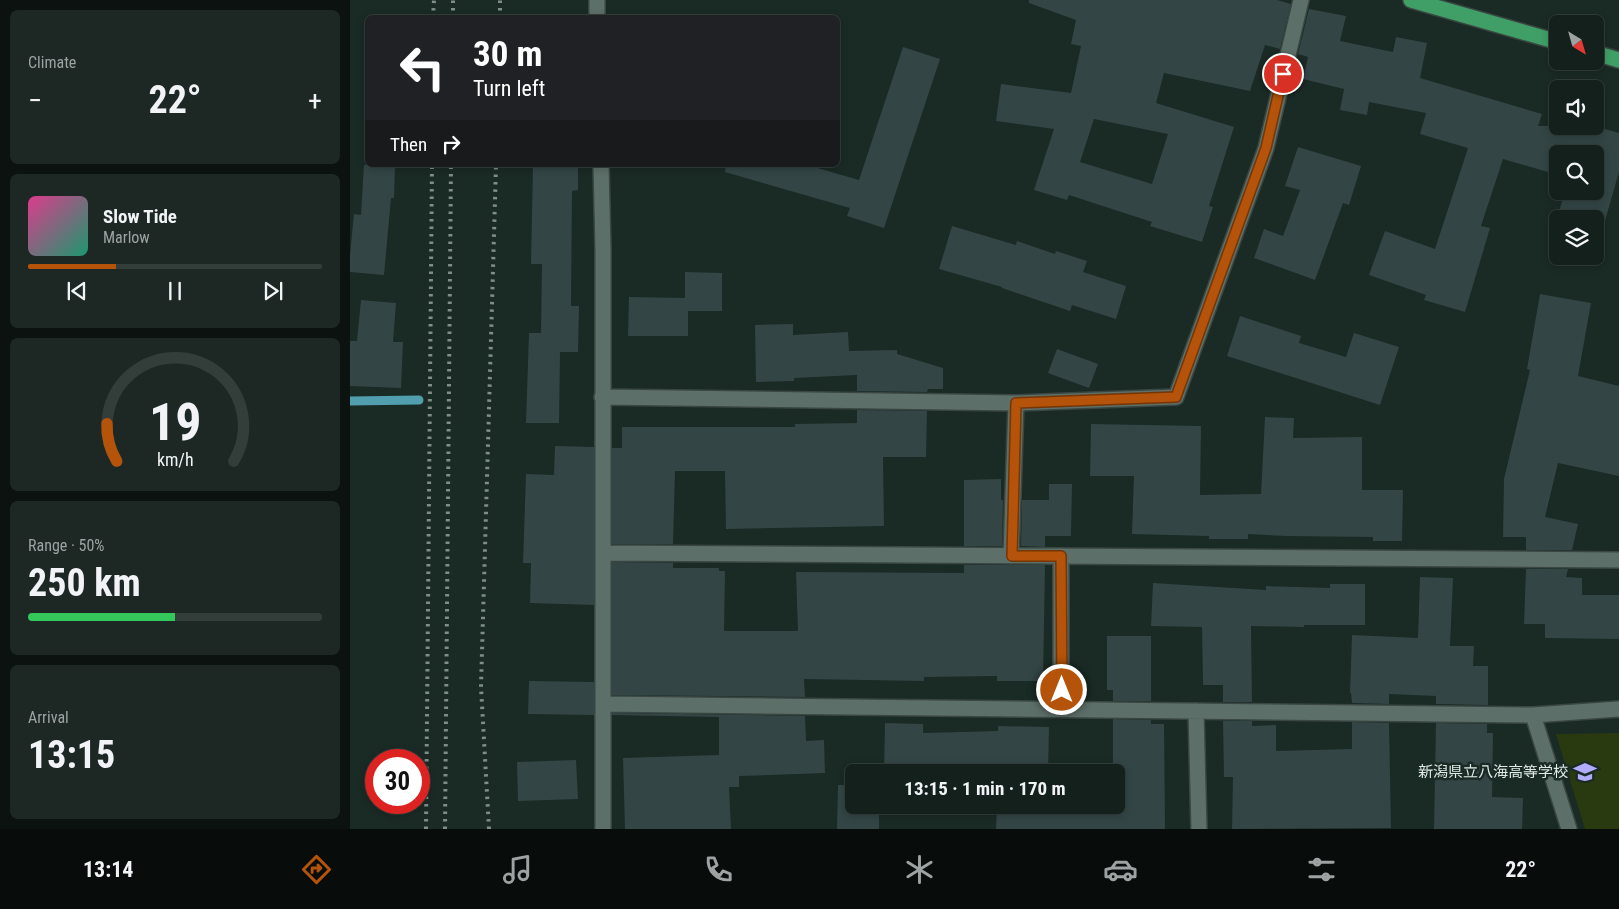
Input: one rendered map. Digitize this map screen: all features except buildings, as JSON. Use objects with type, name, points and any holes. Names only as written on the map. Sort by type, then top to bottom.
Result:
[{"type":"main road","points":[[1411,0],[1549,39]]},
{"type":"main road","points":[[1604,56],[1619,60]]},
{"type":"street","points":[[597,0],[597,15]]},
{"type":"street","points":[[602,397],[1016,403],[1176,397],[1266,148],[1301,0]]},
{"type":"street","points":[[601,167],[603,249],[603,829]]},
{"type":"street","points":[[1012,556],[1016,403]]},
{"type":"street","points":[[603,553],[1619,560]]},
{"type":"street","points":[[1061,556],[1062,709]]},
{"type":"street","points":[[603,704],[1534,715],[1619,709]]},
{"type":"street","points":[[1196,711],[1199,829]]},
{"type":"street","points":[[1534,715],[1569,829]]},
{"type":"green space","points":[[1619,733],[1619,829],[1585,829],[1556,734]]},
{"type":"waterway","points":[[350,401],[419,400]]},
{"type":"railway","points":[[433,15],[434,0]]},
{"type":"railway","points":[[453,0],[453,15]]},
{"type":"railway","points":[[500,0],[500,15]]},
{"type":"railway","points":[[426,829],[432,167]]},
{"type":"railway","points":[[445,829],[451,167]]},
{"type":"railway","points":[[489,829],[481,687],[496,167]]},
{"type":"place","name":"新潟県立八海高等学校","points":[[1585,772]]},
{"type":"route","points":[[1062,690],[1061,556],[1012,556],[1016,403],[1176,397],[1266,148],[1283,74]]}]
